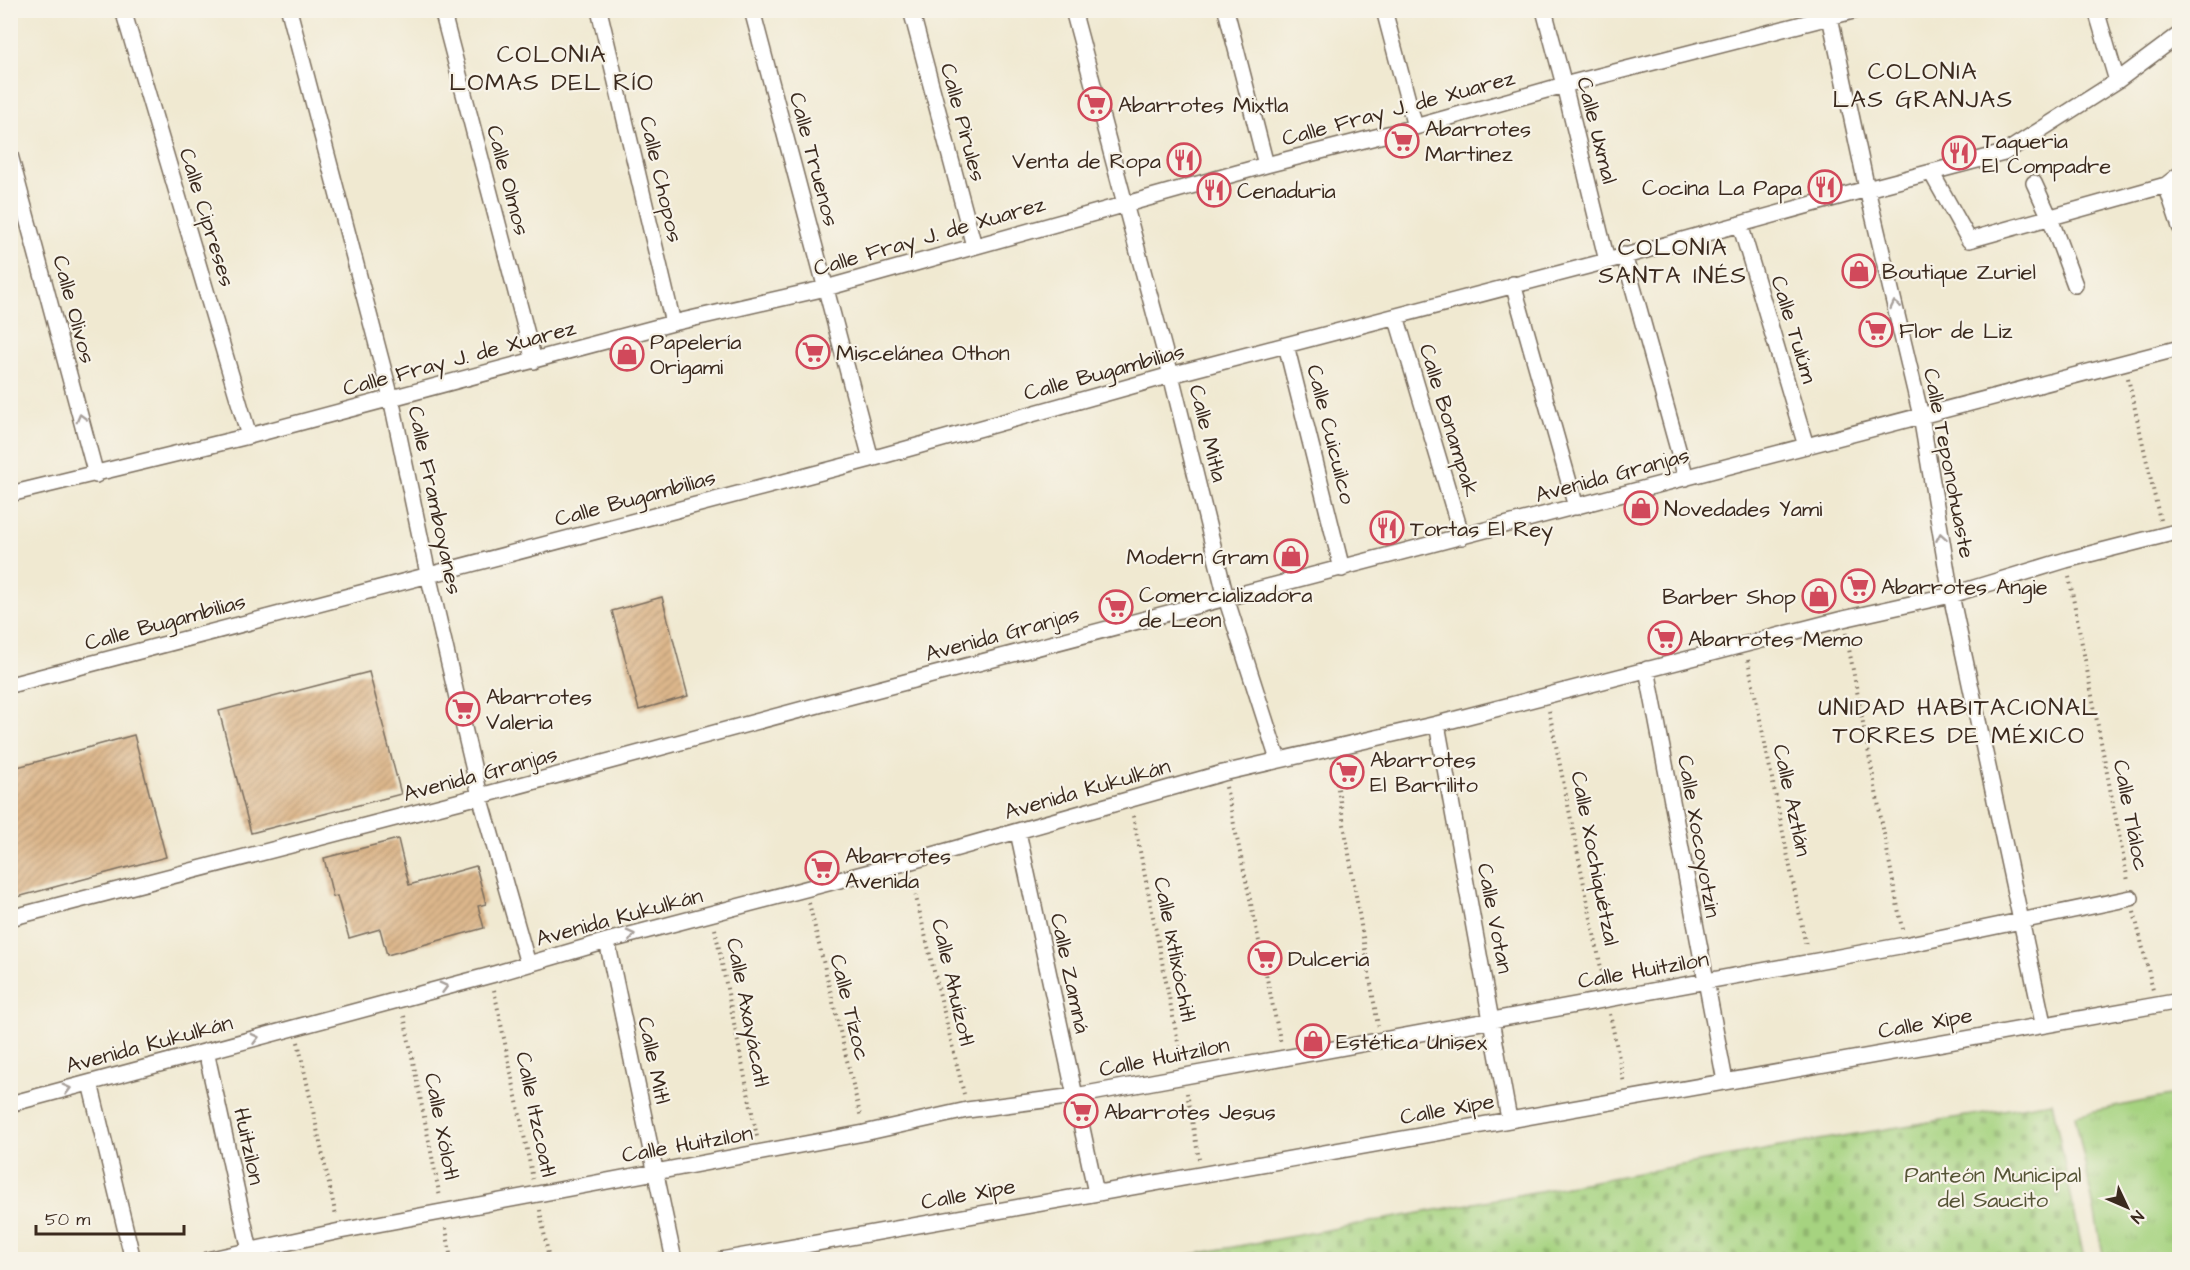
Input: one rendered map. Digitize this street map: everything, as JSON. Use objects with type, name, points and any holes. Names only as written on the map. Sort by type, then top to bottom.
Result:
[{"type":"street","name":"Calle Cipreses","points":[[123,10],[249,436]]},
{"type":"street","name":"Calle Framboyanes","points":[[289,10],[391,398],[428,574],[480,796],[528,964]]},
{"type":"street","name":"Calle Olmos","points":[[442,10],[534,361]]},
{"type":"street","name":"Calle Chopos","points":[[599,10],[673,323]]},
{"type":"street","name":"Calle Truenos","points":[[752,10],[871,459]]},
{"type":"street","name":"Calle Pirules","points":[[911,10],[974,246]]},
{"type":"street","name":"Calle Mitla","points":[[1073,10],[1171,375],[1226,598],[1278,760]]},
{"type":"street","points":[[1226,10],[1266,165]]},
{"type":"street","points":[[1384,10],[1415,127]]},
{"type":"street","name":"Calle Uxmal","points":[[1544,10],[1607,261]]},
{"type":"street","name":"Calle Fray J. de Xuarez","points":[[10,494],[96,475],[249,436],[673,323],[826,288],[1125,203],[1415,127],[1564,85],[1857,10]]},
{"type":"street","points":[[2096,10],[2117,81]]},
{"type":"street","name":"Calle Teponohuaste","points":[[1830,17],[1867,189],[1921,416],[1951,595],[2043,1023]]},
{"type":"street","name":"Calle Bugambilias","points":[[10,685],[871,459],[1171,375],[1607,261],[2004,153],[2117,81],[2180,34]]},
{"type":"street","name":"Calle Olivos","points":[[10,155],[96,475]]},
{"type":"street","points":[[1931,172],[1969,240],[2166,185],[2180,174]]},
{"type":"street","points":[[2034,183],[2075,285]]},
{"type":"street","points":[[2166,185],[2180,227]]},
{"type":"street","name":"Calle Tulúm","points":[[1740,224],[1806,446]]},
{"type":"street","points":[[1624,255],[1686,478]]},
{"type":"street","points":[[1514,284],[1576,507]]},
{"type":"street","name":"Calle Bonampak","points":[[1396,316],[1461,537]]},
{"type":"street","name":"Calle Cuicuilco","points":[[1286,345],[1342,569]]},
{"type":"street","name":"Avenida Granjas","points":[[10,918],[2180,348]]},
{"type":"street","name":"Avenida Kukulkán","points":[[10,1104],[491,975],[607,941],[1018,832],[1223,772],[1437,724],[1843,619],[1951,595],[2066,560],[2175,534]]},
{"type":"street","name":"Calle Xocoyotzin","points":[[1647,669],[1704,981],[1725,1081]]},
{"type":"street","name":"Calle Votan","points":[[1437,724],[1509,1119]]},
{"type":"street","name":"Calle Zamná","points":[[1018,832],[1096,1193]]},
{"type":"street","name":"Calle Huitzilon","points":[[207,1260],[536,1194],[864,1133],[967,1110],[1075,1096],[1184,1074],[1905,945],[2131,898]]},
{"type":"street","name":"Calle Mitl","points":[[607,941],[674,1260]]},
{"type":"street","name":"Calle Xipe","points":[[722,1260],[2043,1023],[2180,1001]]},
{"type":"street","name":"Huitzilon","points":[[206,1051],[250,1251]]},
{"type":"street","points":[[90,1083],[133,1260]]},
{"type":"path","points":[[2125,363],[2175,534]]},
{"type":"path","name":"Calle Tláloc","points":[[2066,560],[2131,898],[2157,1005]]},
{"type":"path","points":[[1843,619],[1905,945]]},
{"type":"path","name":"Calle Aztlán","points":[[1745,645],[1810,962]]},
{"type":"path","name":"Calle Xochiquétzal","points":[[1546,695],[1628,1098]]},
{"type":"path","points":[[1331,748],[1380,1039]]},
{"type":"path","points":[[1223,772],[1284,1056]]},
{"type":"path","name":"Calle Ixtlixóchitl","points":[[1130,800],[1202,1174]]},
{"type":"path","name":"Calle Ahuízotl","points":[[908,862],[967,1110]]},
{"type":"path","name":"Calle Tízoc","points":[[805,889],[864,1133]]},
{"type":"path","name":"Calle Axayácatl","points":[[712,914],[760,1152]]},
{"type":"path","name":"Calle Itzcoatl","points":[[491,975],[549,1260]]},
{"type":"path","name":"Calle Xólotl","points":[[401,999],[451,1260]]},
{"type":"path","points":[[295,1027],[340,1232]]},
{"type":"green space","points":[[2179,1094],[2179,1259],[2104,1259],[2075,1115]]},
{"type":"green space","name":"Panteón Municipal del Saucito","points":[[2052,1102],[2084,1259],[1168,1259],[1819,1140]]},
{"type":"building","points":[[662,597],[688,696],[639,710],[612,611]]},
{"type":"building","points":[[369,672],[401,794],[251,833],[219,711]]},
{"type":"building","points":[[134,735],[166,857],[10,899],[10,769]]},
{"type":"building","points":[[398,839],[409,885],[476,866],[486,904],[478,906],[484,928],[387,955],[380,929],[349,938],[337,896],[333,897],[324,858]]},
{"type":"place","name":"Abarrotes Mixtla","points":[[1095,104]]},
{"type":"place","name":"Abarrotes Martinez","points":[[1402,141]]},
{"type":"place","name":"Taqueria El Compadre","points":[[1959,153]]},
{"type":"place","name":"Venta de Ropa","points":[[1184,160]]},
{"type":"place","name":"Cocina La Papa","points":[[1825,187]]},
{"type":"place","name":"Cenaduria","points":[[1214,190]]},
{"type":"place","name":"Boutique Zuriel","points":[[1859,271]]},
{"type":"place","name":"Flor de Liz","points":[[1876,330]]},
{"type":"place","name":"Miscelánea Othon","points":[[813,352]]},
{"type":"place","name":"Papelería Origami","points":[[627,354]]},
{"type":"place","name":"Novedades Yami","points":[[1641,508]]},
{"type":"place","name":"Tortas El Rey","points":[[1387,528]]},
{"type":"place","name":"Modern Gram","points":[[1291,556]]},
{"type":"place","name":"Abarrotes Angie","points":[[1858,586]]},
{"type":"place","name":"Barber Shop","points":[[1819,596]]},
{"type":"place","name":"Comercializadora de Leon","points":[[1116,607]]},
{"type":"place","name":"Abarrotes Memo","points":[[1665,638]]},
{"type":"place","name":"Abarrotes Valeria","points":[[463,709]]},
{"type":"place","name":"Abarrotes El Barrilito","points":[[1347,772]]},
{"type":"place","name":"Abarrotes Avenida","points":[[822,868]]},
{"type":"place","name":"Dulceria","points":[[1265,958]]},
{"type":"place","name":"Estética Unisex","points":[[1313,1041]]},
{"type":"place","name":"Abarrotes Jesus","points":[[1081,1111]]},
{"type":"district","name":"COLONIA LOMAS DEL RÍO","points":[[552,68]]},
{"type":"district","name":"COLONIA LAS GRANJAS","points":[[1923,85]]},
{"type":"district","name":"COLONIA SANTA INÉS","points":[[1673,261]]},
{"type":"district","name":"UNIDAD HABITACIONAL TORRES DE MÉXICO","points":[[1959,721]]}]
